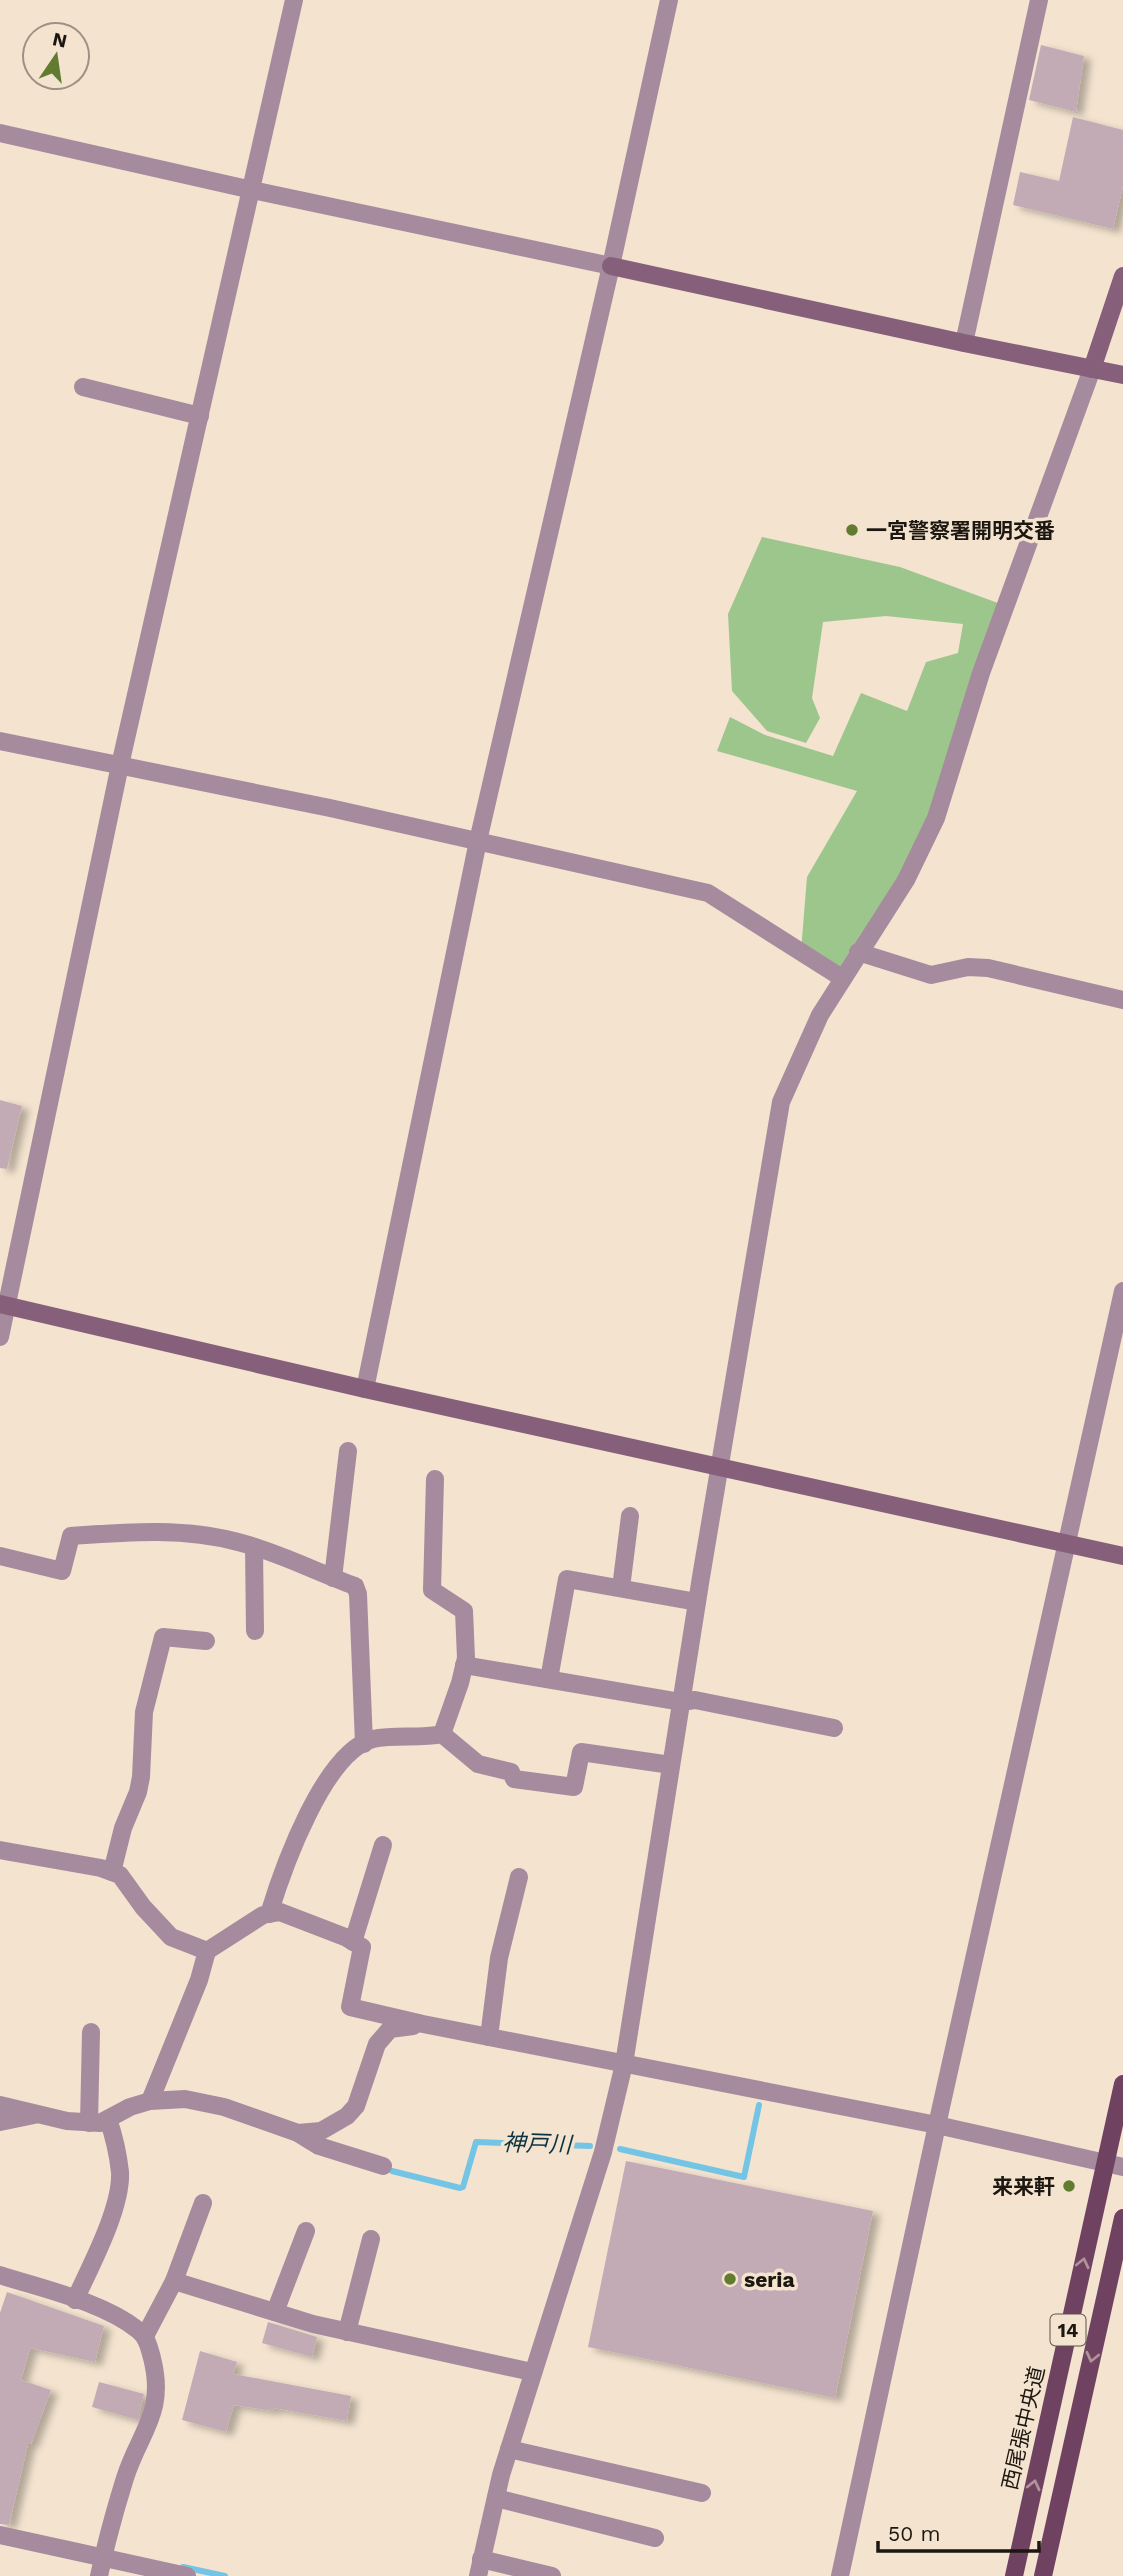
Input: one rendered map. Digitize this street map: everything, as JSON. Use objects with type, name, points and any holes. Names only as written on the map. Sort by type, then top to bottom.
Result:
[{"type":"main road","name":"西尾張中央道","points":[[1014,2576],[1114,2165],[1123,2084]]},
{"type":"main road","name":"14","points":[[1043,2576],[1123,2218]]},
{"type":"street","points":[[0,1337],[4,1305],[120,765],[253,190],[294,0]]},
{"type":"street","points":[[365,1389],[478,841],[611,266],[669,0]]},
{"type":"street","points":[[964,344],[1039,0]]},
{"type":"street","points":[[0,133],[964,344],[1123,375]]},
{"type":"street","points":[[552,2576],[479,2568],[509,2449],[603,2152],[624,2064],[719,1465],[781,1102],[820,1015],[906,880],[936,818],[982,673],[1123,276]]},
{"type":"street","points":[[83,387],[201,416]]},
{"type":"street","points":[[0,741],[478,841],[708,893],[842,978]]},
{"type":"street","points":[[858,953],[931,975],[968,967],[988,968],[1123,1000]]},
{"type":"street","points":[[840,2576],[937,2125],[1123,1291]]},
{"type":"street","points":[[4,1305],[365,1389],[1123,1556]]},
{"type":"street","points":[[333,1578],[348,1451]]},
{"type":"street","points":[[435,1479],[432,1590],[464,1611],[464,1665],[442,1734]]},
{"type":"street","points":[[621,1588],[630,1516]]},
{"type":"street","points":[[0,1556],[62,1572],[71,1536],[201,1534],[254,1548],[355,1586],[358,1594],[364,1744]]},
{"type":"street","points":[[254,1548],[255,1631]]},
{"type":"street","points":[[549,1679],[567,1579],[697,1602]]},
{"type":"street","points":[[112,1872],[122,1828],[138,1792],[144,1712],[163,1637],[206,1641]]},
{"type":"street","points":[[464,1665],[681,1702],[695,1700],[834,1728]]},
{"type":"street","points":[[269,1914],[276,1889],[321,1788],[334,1768],[351,1750],[372,1740],[442,1734],[478,1764],[511,1772],[514,1779],[562,1786],[574,1787],[581,1752],[671,1765]]},
{"type":"street","points":[[353,1942],[383,1845]]},
{"type":"street","points":[[0,1850],[101,1868],[120,1875],[143,1907],[171,1937],[207,1951]]},
{"type":"street","points":[[489,2037],[499,1958],[519,1877]]},
{"type":"street","points":[[150,2101],[199,1980],[207,1951],[263,1914],[280,1912],[362,1947],[350,2007],[423,2024],[937,2125],[1114,2165]]},
{"type":"street","points":[[298,2133],[321,2131],[347,2116],[356,2106],[377,2044],[390,2029],[423,2024]]},
{"type":"street","points":[[89,2123],[91,2032]]},
{"type":"street","points":[[0,2105],[67,2121],[100,2123],[130,2107],[150,2101],[185,2099],[224,2107],[298,2133],[320,2146],[383,2166]]},
{"type":"street","points":[[0,2122],[38,2114]]},
{"type":"street","points":[[75,2300],[116,2201],[120,2174],[114,2135],[108,2119]]},
{"type":"street","points":[[145,2336],[174,2280],[203,2203]]},
{"type":"street","points":[[275,2312],[306,2231]]},
{"type":"street","points":[[347,2332],[371,2239]]},
{"type":"street","points":[[0,2276],[99,2309],[145,2336],[157,2379],[156,2399],[146,2434],[126,2475],[99,2576]]},
{"type":"street","points":[[174,2280],[347,2332],[532,2372]]},
{"type":"street","points":[[509,2449],[702,2493]]},
{"type":"street","points":[[496,2498],[655,2538]]},
{"type":"street","points":[[0,2535],[187,2576]]},
{"type":"green space","points":[[762,537],[900,567],[1006,606],[936,818],[842,978],[801,951],[807,877],[857,791],[717,751],[730,717],[765,735],[833,756],[861,693],[907,711],[926,662],[958,653],[963,624],[886,616],[823,622],[812,698],[820,718],[806,743],[767,731],[732,691],[728,614]]},
{"type":"building","points":[[1041,45],[1084,56],[1076,112],[1029,100]]},
{"type":"building","points":[[1073,117],[1123,130],[1123,186],[1113,229],[1013,205],[1020,172],[1059,181]]},
{"type":"building","points":[[0,1100],[22,1106],[7,1169],[0,1168]]},
{"type":"building","name":"seria","points":[[626,2161],[873,2211],[835,2398],[588,2347]]},
{"type":"building","points":[[7,2292],[104,2326],[95,2362],[30,2348],[21,2380],[51,2390],[31,2444],[28,2444],[9,2525],[0,2524],[0,2313]]},
{"type":"building","points":[[268,2322],[317,2337],[312,2357],[262,2343]]},
{"type":"building","points":[[200,2351],[237,2362],[233,2374],[351,2396],[347,2421],[274,2408],[273,2411],[234,2405],[226,2432],[182,2420]]},
{"type":"building","points":[[99,2382],[144,2394],[138,2420],[92,2407]]},
{"type":"waterway","name":"神戸川","points":[[620,2149],[744,2177],[759,2105]]},
{"type":"waterway","name":"神戸川","points":[[392,2171],[460,2188],[463,2187],[476,2142],[590,2146]]},
{"type":"waterway","points":[[183,2567],[225,2576]]},
{"type":"place","name":"一宮警察署開明交番","points":[[852,530]]},
{"type":"place","name":"来来軒","points":[[1069,2186]]},
{"type":"place","name":"seria","points":[[730,2279]]}]
